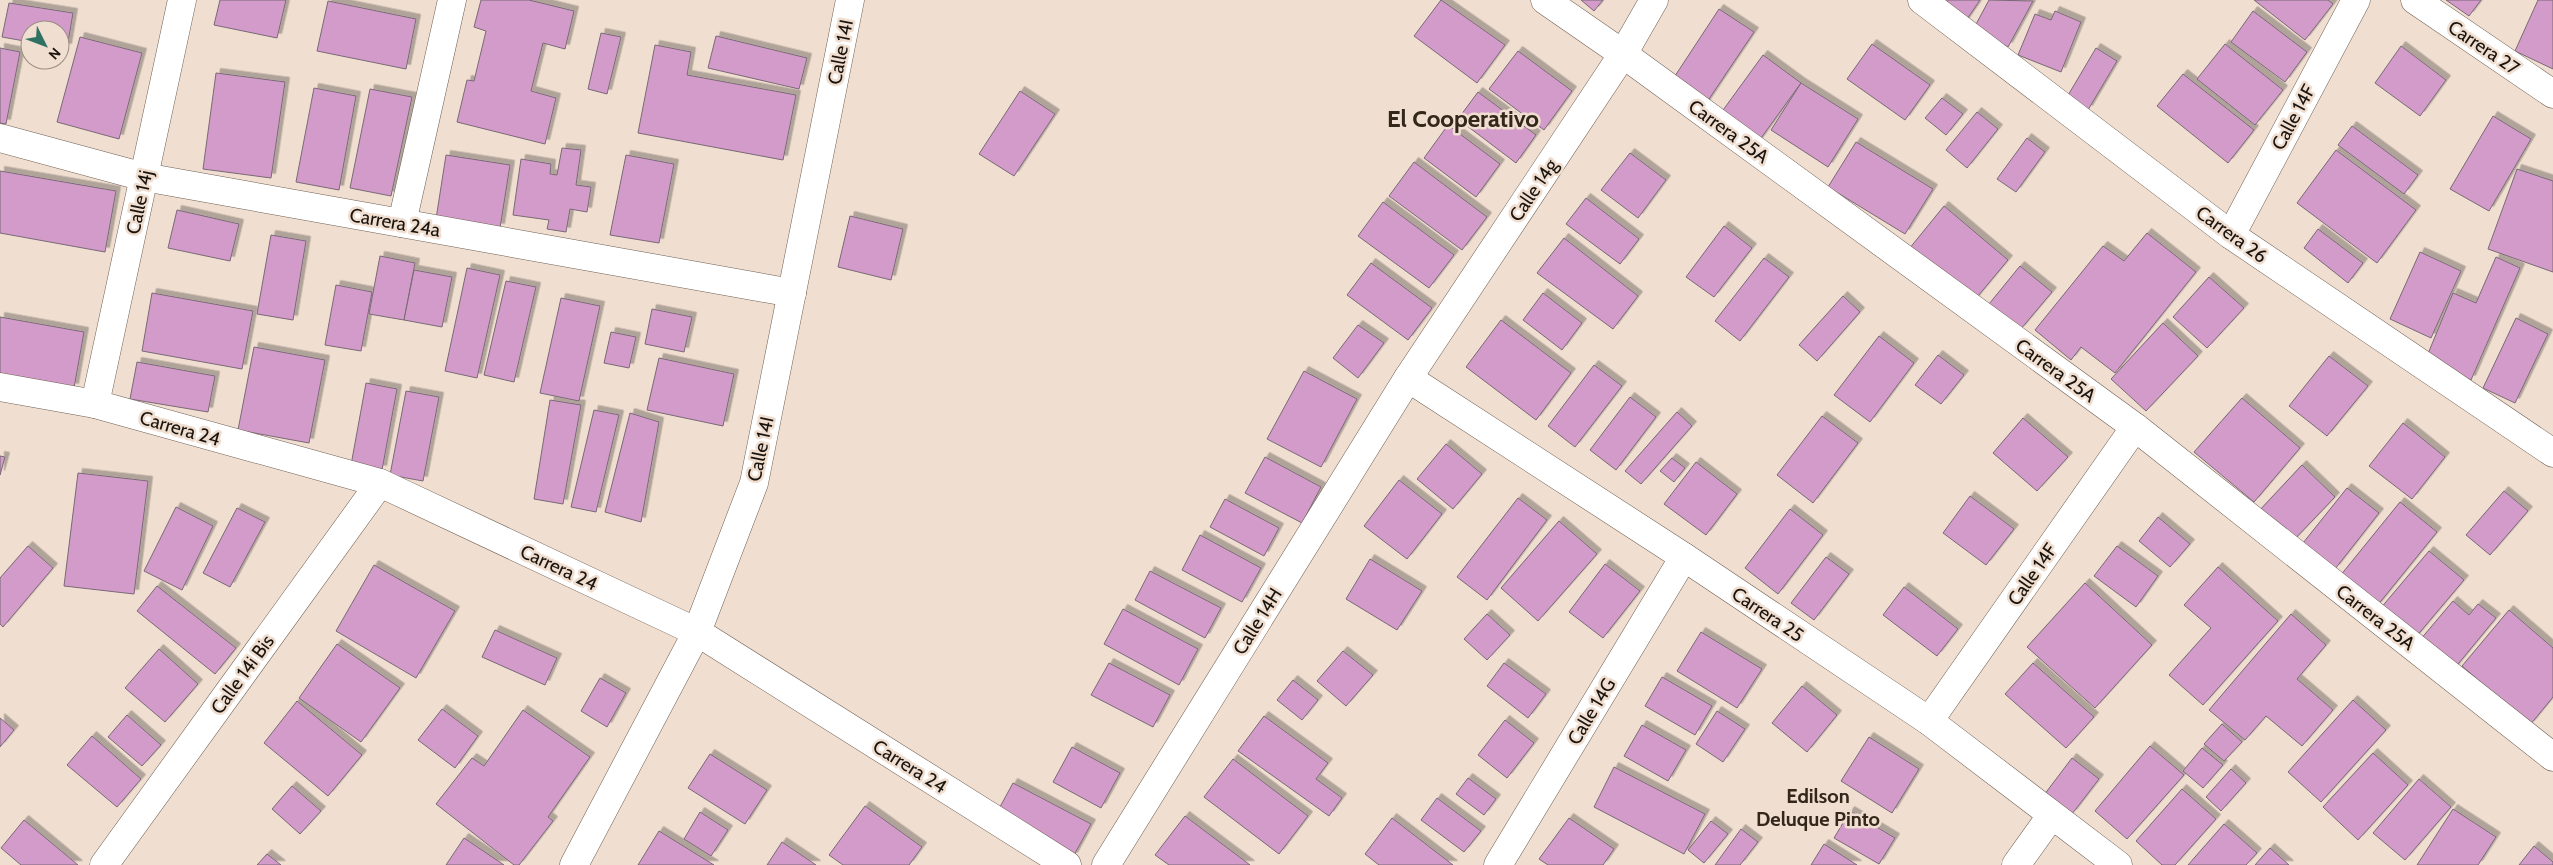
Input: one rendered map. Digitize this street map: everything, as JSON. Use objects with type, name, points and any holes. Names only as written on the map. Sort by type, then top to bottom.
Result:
[{"type":"street","name":"Calle 14j","points":[[95,404],[182,0]]},
{"type":"street","points":[[402,223],[452,0]]},
{"type":"street","name":"Calle 14I","points":[[574,865],[698,632],[754,483],[850,0]]},
{"type":"street","name":"Carrera 25A","points":[[1545,0],[1623,54],[2135,427],[2553,757]]},
{"type":"street","name":"Calle 14g","points":[[1408,378],[1623,54],[1654,0]]},
{"type":"street","name":"Carrera 26","points":[[1922,0],[2231,234],[2553,453]]},
{"type":"street","name":"Calle 14F","points":[[2231,234],[2356,0]]},
{"type":"street","name":"Carrera 27","points":[[2415,0],[2553,94]]},
{"type":"street","name":"Carrera 24a","points":[[0,138],[144,177],[792,293]]},
{"type":"street","name":"Carrera 25","points":[[1408,378],[1929,721],[2051,816],[2118,865]]},
{"type":"street","name":"Calle 14H","points":[[1106,865],[1408,378]]},
{"type":"street","name":"Carrera 24","points":[[0,387],[95,404],[380,484],[698,632],[1067,865]]},
{"type":"street","name":"Calle 14F","points":[[1929,721],[2135,427]]},
{"type":"street","name":"Calle 14i Bis","points":[[104,865],[380,484]]},
{"type":"street","name":"Calle 14G","points":[[1499,865],[1684,558]]},
{"type":"street","points":[[2016,865],[2051,816]]},
{"type":"building","points":[[220,0],[286,0],[277,38],[214,25]]},
{"type":"building","points":[[481,0],[529,0],[574,11],[565,49],[543,43],[531,91],[556,98],[545,144],[457,122],[467,80],[474,81],[486,31],[474,27]]},
{"type":"building","points":[[1441,0],[1505,45],[1477,83],[1414,36]]},
{"type":"building","points":[[1581,0],[1603,0],[1594,11]]},
{"type":"building","points":[[1928,0],[1980,0],[1963,25]]},
{"type":"building","points":[[1989,0],[2033,1],[2008,47],[1974,28]]},
{"type":"building","points":[[2254,0],[2328,0],[2333,4],[2305,40]]},
{"type":"building","points":[[2446,0],[2481,0],[2469,16]]},
{"type":"building","points":[[2538,0],[2553,0],[2553,69],[2515,51]]},
{"type":"building","points":[[328,1],[416,19],[406,69],[317,51]]},
{"type":"building","points":[[9,3],[73,13],[70,30],[70,20],[20,20],[20,40],[2,37]]},
{"type":"building","points":[[1719,9],[1754,32],[1705,105],[1671,82]]},
{"type":"building","points":[[2055,11],[2081,22],[2061,72],[2018,55],[2035,14],[2051,20]]},
{"type":"building","points":[[2253,11],[2307,52],[2285,82],[2231,42]]},
{"type":"building","points":[[601,33],[621,37],[607,94],[588,89]]},
{"type":"building","points":[[716,36],[807,58],[799,89],[708,68]]},
{"type":"building","points":[[80,37],[142,53],[119,139],[57,122]]},
{"type":"building","points":[[1872,44],[1930,85],[1905,120],[1847,79]]},
{"type":"building","points":[[2225,44],[2283,90],[2255,125],[2197,79]]},
{"type":"building","points":[[655,45],[691,52],[687,75],[796,95],[783,160],[638,133]]},
{"type":"building","points":[[2401,46],[2446,80],[2420,116],[2375,83]]},
{"type":"building","points":[[0,48],[20,52],[6,124],[0,123]]},
{"type":"building","points":[[2096,48],[2117,61],[2088,110],[2067,97]]},
{"type":"building","points":[[1518,51],[1572,91],[1544,130],[1489,89]]},
{"type":"building","points":[[1763,55],[1801,83],[1756,145],[1718,117]]},
{"type":"building","points":[[216,73],[285,82],[271,178],[203,169]]},
{"type":"building","points":[[2183,74],[2254,130],[2228,163],[2157,106]]},
{"type":"building","points":[[1801,83],[1858,119],[1828,167],[1771,130]]},
{"type":"building","points":[[314,88],[356,96],[339,190],[296,182]]},
{"type":"building","points":[[370,89],[412,97],[391,196],[350,188]]},
{"type":"building","points":[[1020,91],[1055,114],[1014,176],[979,154]]},
{"type":"building","points":[[1478,92],[1536,135],[1516,163],[1458,119]]},
{"type":"building","points":[[1942,98],[1963,114],[1946,135],[1925,118]]},
{"type":"building","points":[[1977,112],[1998,129],[1967,168],[1946,150]]},
{"type":"building","points":[[2493,116],[2531,139],[2489,211],[2450,189]]},
{"type":"building","points":[[1448,125],[1500,164],[1476,197],[1424,158]]},
{"type":"building","points":[[2352,126],[2418,175],[2404,194],[2338,145]]},
{"type":"building","points":[[2027,138],[2045,152],[2016,192],[1997,179]]},
{"type":"building","points":[[1856,142],[1933,189],[1905,234],[1828,187]]},
{"type":"building","points":[[562,148],[581,150],[576,185],[591,187],[587,212],[570,209],[566,232],[547,229],[549,220],[513,215],[521,159],[551,164],[550,174],[557,175]]},
{"type":"building","points":[[2336,150],[2416,210],[2377,263],[2297,203]]},
{"type":"building","points":[[1630,153],[1666,180],[1638,218],[1601,190]]},
{"type":"building","points":[[446,155],[510,165],[500,228],[436,219]]},
{"type":"building","points":[[626,155],[674,164],[659,243],[610,235]]},
{"type":"building","points":[[1414,162],[1487,217],[1462,250],[1389,196]]},
{"type":"building","points":[[2517,169],[2553,181],[2553,272],[2488,249]]},
{"type":"building","points":[[0,171],[116,191],[105,252],[0,233]]},
{"type":"building","points":[[1586,198],[1639,239],[1620,264],[1566,224]]},
{"type":"building","points":[[1383,202],[1454,255],[1429,288],[1358,236]]},
{"type":"building","points":[[1944,206],[2008,260],[1973,302],[1909,249]]},
{"type":"building","points":[[177,210],[239,224],[230,261],[168,248]]},
{"type":"building","points":[[850,216],[903,229],[891,280],[838,267]]},
{"type":"building","points":[[1724,226],[1752,248],[1714,297],[1686,277]]},
{"type":"building","points":[[2318,229],[2363,263],[2348,283],[2304,248]]},
{"type":"building","points":[[2147,233],[2196,272],[2115,373],[2081,347],[2071,360],[2035,330],[2103,246],[2124,261]]},
{"type":"building","points":[[271,235],[306,241],[293,320],[257,314]]},
{"type":"building","points":[[1564,238],[1638,296],[1613,329],[1537,273]]},
{"type":"building","points":[[2420,252],[2461,271],[2431,338],[2390,319]]},
{"type":"building","points":[[380,256],[415,263],[404,320],[369,314]]},
{"type":"building","points":[[2496,257],[2520,268],[2471,380],[2425,361],[2453,293],[2476,303]]},
{"type":"building","points":[[1764,258],[1789,277],[1740,341],[1715,321]]},
{"type":"building","points":[[1371,263],[1432,308],[1408,340],[1347,295]]},
{"type":"building","points":[[2020,266],[2052,292],[2020,330],[1989,304]]},
{"type":"building","points":[[467,268],[500,275],[477,378],[445,371]]},
{"type":"building","points":[[414,270],[452,277],[442,327],[404,320]]},
{"type":"building","points":[[2209,277],[2244,308],[2207,348],[2173,317]]},
{"type":"building","points":[[506,281],[536,287],[514,382],[484,375]]},
{"type":"building","points":[[336,285],[372,292],[361,351],[325,345]]},
{"type":"building","points":[[152,293],[253,311],[242,369],[142,351]]},
{"type":"building","points":[[1543,293],[1582,323],[1562,350],[1523,320]]},
{"type":"building","points":[[1843,296],[1860,312],[1817,361],[1799,345]]},
{"type":"building","points":[[561,298],[600,306],[579,401],[540,393]]},
{"type":"building","points":[[652,309],[692,317],[684,352],[645,344]]},
{"type":"building","points":[[0,317],[84,332],[74,388],[0,375]]},
{"type":"building","points":[[2516,318],[2548,334],[2515,403],[2483,388]]},
{"type":"building","points":[[1501,320],[1571,373],[1536,420],[1466,367]]},
{"type":"building","points":[[2163,323],[2198,356],[2146,411],[2111,379]]},
{"type":"building","points":[[1358,325],[1384,343],[1358,378],[1333,358]]},
{"type":"building","points":[[611,332],[636,337],[629,368],[604,363]]},
{"type":"building","points":[[1879,336],[1914,363],[1870,422],[1834,395]]},
{"type":"building","points":[[254,347],[325,360],[309,443],[238,430]]},
{"type":"building","points":[[1938,355],[1964,375],[1941,404],[1915,385]]},
{"type":"building","points":[[2329,356],[2368,386],[2327,436],[2289,406]]},
{"type":"building","points":[[659,358],[734,374],[723,426],[647,410]]},
{"type":"building","points":[[137,362],[215,376],[208,412],[130,399]]},
{"type":"building","points":[[1594,365],[1622,386],[1575,447],[1548,426]]},
{"type":"building","points":[[1304,371],[1357,399],[1321,467],[1267,439]]},
{"type":"building","points":[[366,383],[397,389],[382,470],[351,465]]},
{"type":"building","points":[[406,391],[439,397],[423,481],[390,475]]},
{"type":"building","points":[[1630,397],[1656,417],[1616,470],[1590,450]]},
{"type":"building","points":[[2242,398],[2300,448],[2254,502],[2194,452]]},
{"type":"building","points":[[550,400],[581,405],[563,504],[534,499]]},
{"type":"building","points":[[594,410],[619,415],[596,512],[571,507]]},
{"type":"building","points":[[1677,412],[1692,426],[1641,484],[1625,471]]},
{"type":"building","points":[[630,413],[659,422],[641,522],[605,512]]},
{"type":"building","points":[[1822,416],[1858,443],[1813,503],[1777,475]]},
{"type":"building","points":[[2023,418],[2068,457],[2037,491],[1993,453]]},
{"type":"building","points":[[2403,423],[2445,457],[2412,499],[2369,466]]},
{"type":"building","points":[[1446,444],[1482,474],[1453,509],[1417,479]]},
{"type":"building","points":[[0,456],[5,457],[0,475]]},
{"type":"building","points":[[1265,457],[1321,487],[1302,523],[1245,493]]},
{"type":"building","points":[[1672,458],[1685,468],[1674,482],[1660,471]]},
{"type":"building","points":[[1696,462],[1737,494],[1706,535],[1664,504]]},
{"type":"building","points":[[2302,465],[2335,497],[2291,543],[2258,512]]},
{"type":"building","points":[[78,473],[148,481],[134,594],[64,586]]},
{"type":"building","points":[[1399,480],[1442,514],[1407,559],[1364,526]]},
{"type":"building","points":[[2347,488],[2379,513],[2335,569],[2303,543]]},
{"type":"building","points":[[2504,491],[2528,511],[2490,555],[2466,535]]},
{"type":"building","points":[[1970,496],[2014,529],[1986,565],[1943,533]]},
{"type":"building","points":[[1518,498],[1547,520],[1487,600],[1457,577]]},
{"type":"building","points":[[1225,499],[1279,528],[1264,556],[1210,527]]},
{"type":"building","points":[[2400,502],[2437,532],[2377,606],[2340,576]]},
{"type":"building","points":[[176,507],[213,526],[182,590],[144,571]]},
{"type":"building","points":[[237,508],[265,522],[230,587],[203,573]]},
{"type":"building","points":[[1790,509],[1823,535],[1778,594],[1745,568]]},
{"type":"building","points":[[2158,517],[2190,544],[2170,567],[2139,541]]},
{"type":"building","points":[[1559,521],[1597,554],[1538,621],[1501,588]]},
{"type":"building","points":[[1200,535],[1261,568],[1242,602],[1182,570]]},
{"type":"building","points":[[28,546],[53,568],[3,627],[0,624],[0,578]]},
{"type":"building","points":[[2117,546],[2158,576],[2136,607],[2094,576]]},
{"type":"building","points":[[2429,551],[2464,580],[2415,638],[2380,609]]},
{"type":"building","points":[[1826,557],[1849,574],[1814,620],[1791,603]]},
{"type":"building","points":[[1370,559],[1422,591],[1397,630],[1346,599]]},
{"type":"building","points":[[1605,564],[1640,591],[1603,638],[1569,612]]},
{"type":"building","points":[[374,565],[455,611],[416,678],[336,631]]},
{"type":"building","points":[[2218,567],[2278,621],[2203,705],[2169,675],[2211,628],[2184,605]]},
{"type":"building","points":[[1150,571],[1221,608],[1205,638],[1135,600]]},
{"type":"building","points":[[2085,583],[2152,645],[2095,708],[2027,647]]},
{"type":"building","points":[[157,586],[236,648],[215,674],[137,611]]},
{"type":"building","points":[[1904,587],[1958,629],[1937,656],[1883,615]]},
{"type":"building","points":[[2453,601],[2469,615],[2478,604],[2496,618],[2454,669],[2420,640]]},
{"type":"building","points":[[1123,609],[1198,649],[1179,685],[1104,644]]},
{"type":"building","points":[[2509,610],[2553,648],[2553,697],[2530,725],[2462,666]]},
{"type":"building","points":[[1487,614],[1510,635],[1487,660],[1464,639]]},
{"type":"building","points":[[2291,614],[2326,645],[2297,679],[2333,710],[2302,746],[2266,716],[2245,740],[2209,710]]},
{"type":"building","points":[[495,630],[557,658],[545,685],[482,657]]},
{"type":"building","points":[[1701,632],[1762,669],[1737,708],[1677,671]]},
{"type":"building","points":[[337,644],[400,688],[361,742],[299,698]]},
{"type":"building","points":[[159,649],[198,684],[165,722],[125,688]]},
{"type":"building","points":[[1343,651],[1373,675],[1346,706],[1317,681]]},
{"type":"building","points":[[1109,663],[1170,695],[1153,727],[1091,695]]},
{"type":"building","points":[[1504,663],[1546,694],[1528,718],[1487,686]]},
{"type":"building","points":[[2033,663],[2094,717],[2066,748],[2005,694]]},
{"type":"building","points":[[1662,677],[1712,706],[1695,735],[1645,706]]},
{"type":"building","points":[[600,678],[626,693],[607,727],[581,711]]},
{"type":"building","points":[[1293,680],[1318,700],[1302,720],[1277,700]]},
{"type":"building","points":[[1802,686],[1837,715],[1807,752],[1772,723]]},
{"type":"building","points":[[2353,700],[2386,730],[2321,802],[2288,772]]},
{"type":"building","points":[[297,701],[362,755],[328,796],[264,743]]},
{"type":"building","points":[[442,709],[478,736],[455,768],[418,740]]},
{"type":"building","points":[[523,710],[590,757],[548,817],[553,821],[519,865],[514,865],[436,804],[472,758],[484,766]]},
{"type":"building","points":[[1717,711],[1745,729],[1723,762],[1696,744]]},
{"type":"building","points":[[127,715],[161,745],[142,766],[108,737]]},
{"type":"building","points":[[1264,716],[1328,763],[1316,779],[1342,798],[1329,816],[1238,751]]},
{"type":"building","points":[[0,718],[14,730],[0,747]]},
{"type":"building","points":[[1505,720],[1534,743],[1507,778],[1478,755]]},
{"type":"building","points":[[2222,724],[2242,742],[2224,761],[2204,744]]},
{"type":"building","points":[[1642,725],[1686,750],[1668,781],[1624,756]]},
{"type":"building","points":[[92,736],[141,779],[117,807],[67,765]]},
{"type":"building","points":[[1869,737],[1919,769],[1892,813],[1841,781]]},
{"type":"building","points":[[2150,746],[2184,775],[2127,839],[2095,811]]},
{"type":"building","points":[[1072,747],[1120,773],[1101,808],[1053,782]]},
{"type":"building","points":[[2202,748],[2223,765],[2203,788],[2183,771]]},
{"type":"building","points":[[2373,753],[2408,785],[2358,840],[2323,807]]},
{"type":"building","points":[[710,754],[767,790],[745,824],[688,788]]},
{"type":"building","points":[[2072,758],[2099,779],[2072,814],[2044,795]]},
{"type":"building","points":[[1233,759],[1308,816],[1279,854],[1204,797]]},
{"type":"building","points":[[1614,767],[1705,814],[1684,854],[1594,807]]},
{"type":"building","points":[[2231,769],[2246,783],[2221,811],[2206,797]]},
{"type":"building","points":[[1468,778],[1496,799],[1484,815],[1456,794]]},
{"type":"building","points":[[2419,779],[2451,807],[2405,860],[2373,833]]},
{"type":"building","points":[[1013,783],[1091,824],[1073,857],[995,816]]},
{"type":"building","points":[[292,786],[321,811],[300,834],[272,809]]},
{"type":"building","points":[[2182,789],[2216,819],[2175,865],[2162,865],[2136,841]]},
{"type":"building","points":[[1437,798],[1481,831],[1464,852],[1421,820]]},
{"type":"building","points":[[865,806],[922,847],[909,865],[843,865],[829,855]]},
{"type":"building","points":[[2453,809],[2496,837],[2478,865],[2417,865]]},
{"type":"building","points":[[1850,811],[1895,838],[1879,864],[1834,838]]},
{"type":"building","points":[[700,812],[728,830],[711,856],[684,839]]},
{"type":"building","points":[[1185,816],[1250,865],[1169,865],[1155,855]]},
{"type":"building","points":[[1392,818],[1453,865],[1379,865],[1365,854]]},
{"type":"building","points":[[1569,818],[1614,849],[1603,865],[1548,865],[1539,859]]},
{"type":"building","points":[[24,820],[78,865],[21,865],[1,848]]},
{"type":"building","points":[[1711,821],[1728,834],[1704,863],[1688,850]]},
{"type":"building","points":[[2224,824],[2257,853],[2246,865],[2188,865]]},
{"type":"building","points":[[1741,829],[1758,842],[1740,865],[1715,865]]},
{"type":"building","points":[[659,831],[714,865],[638,865]]},
{"type":"building","points":[[464,838],[504,865],[446,865]]},
{"type":"building","points":[[782,842],[816,865],[767,865]]},
{"type":"building","points":[[1824,844],[1857,865],[1811,865]]},
{"type":"building","points":[[2534,846],[2553,862],[2553,865],[2519,865]]},
{"type":"building","points":[[2270,848],[2289,865],[2255,865]]},
{"type":"building","points":[[267,854],[281,865],[257,865]]},
{"type":"district","name":"El Cooperativo","points":[[1463,119]]},
{"type":"district","name":"Edilson Deluque Pinto","points":[[1818,808]]}]
